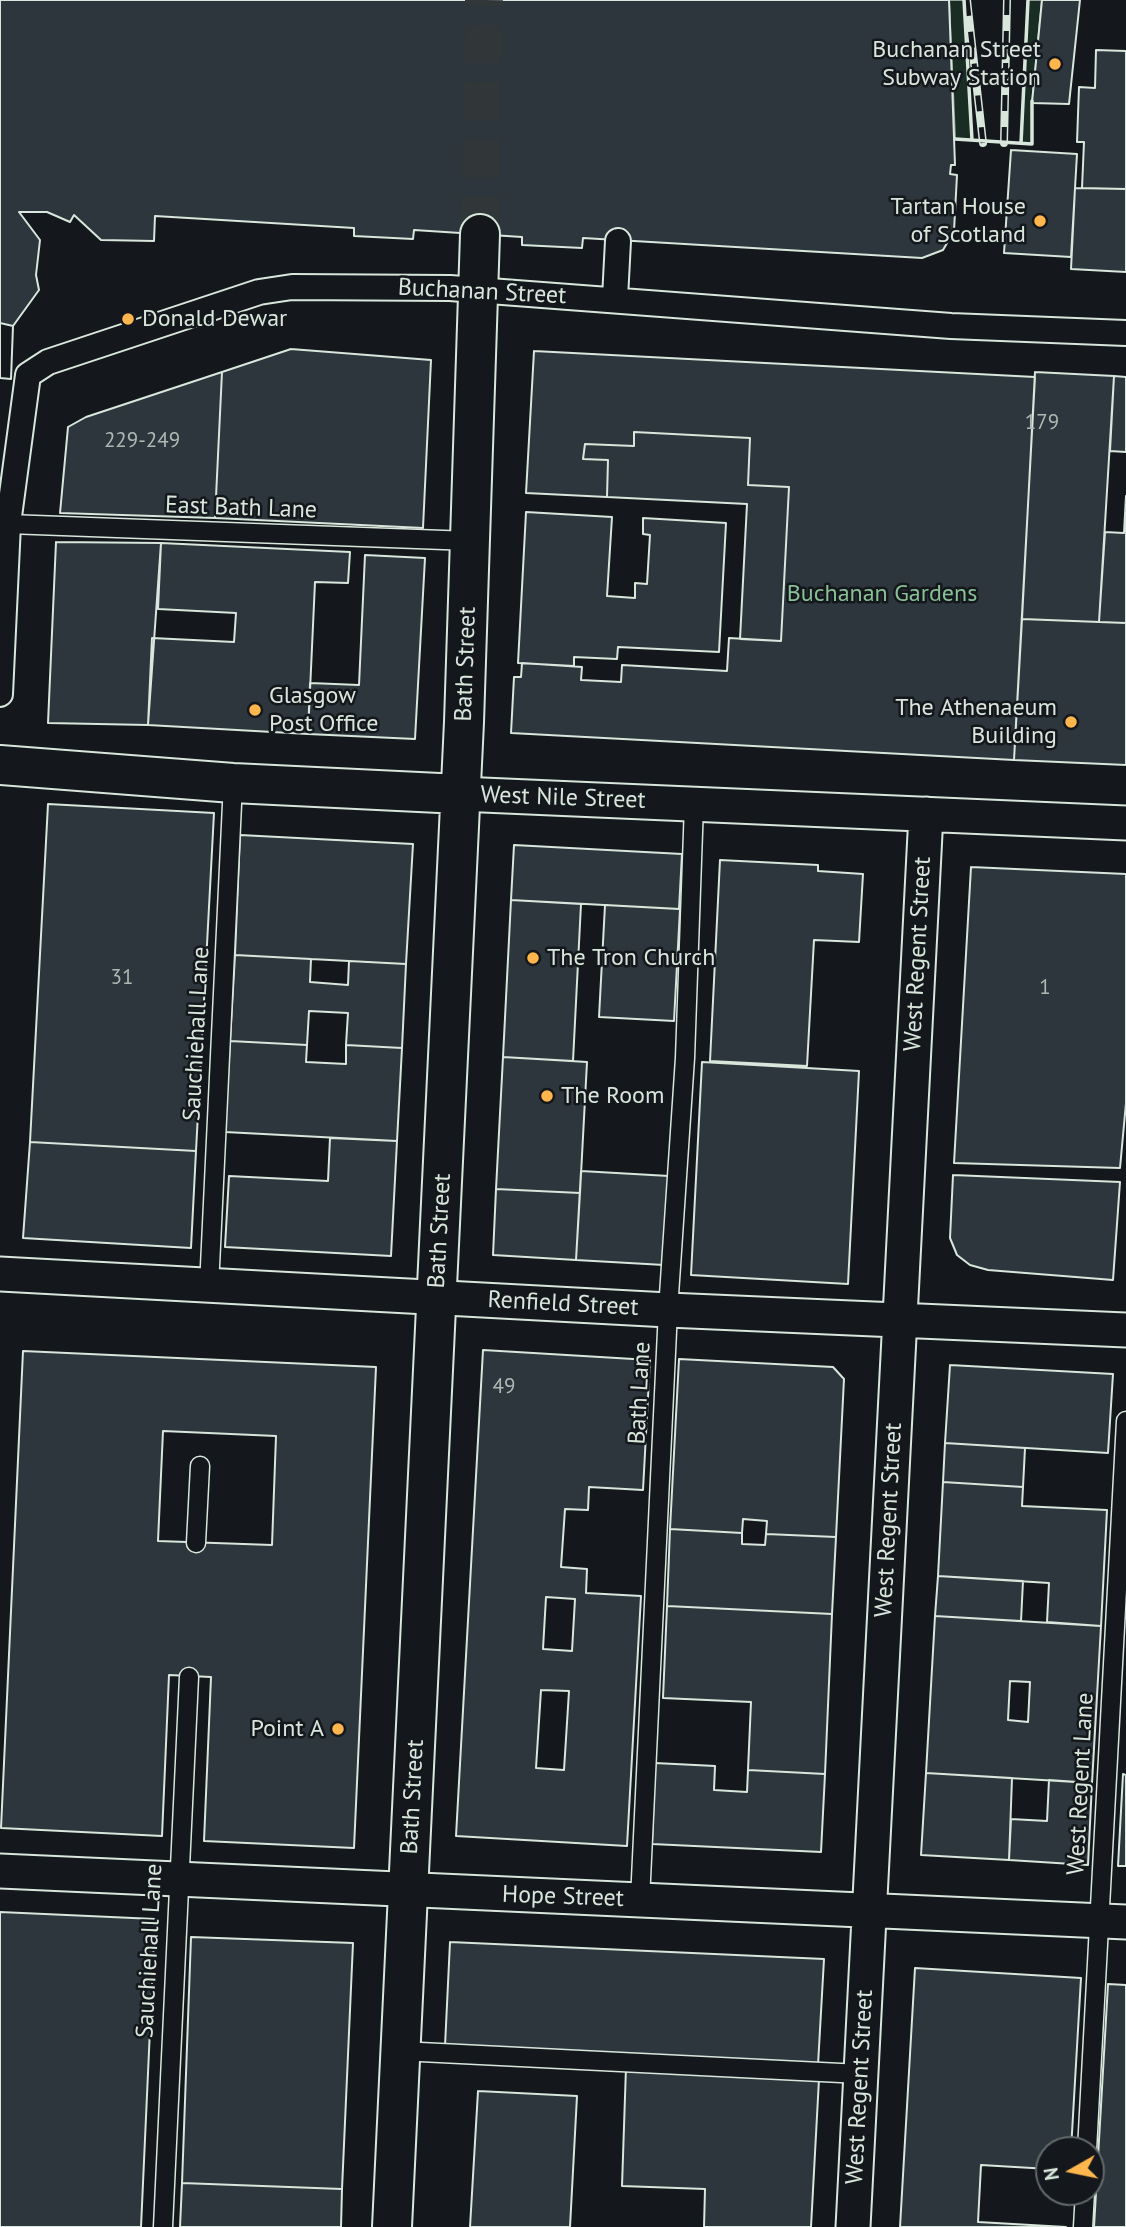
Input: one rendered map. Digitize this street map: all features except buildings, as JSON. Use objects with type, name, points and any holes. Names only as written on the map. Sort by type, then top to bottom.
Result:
[{"type":"street","name":"Bath Street","points":[[391,2227],[460,794],[480,234]]},
{"type":"street","points":[[615,298],[618,241]]},
{"type":"street","name":"Buchanan Street","points":[[8,524],[28,375],[48,362],[259,292],[292,286],[478,290],[615,298],[953,333],[1126,333]]},
{"type":"street","points":[[0,694],[8,524]]},
{"type":"street","name":"West Nile Street","points":[[0,765],[233,783],[1126,823]]},
{"type":"street","name":"West Regent Street","points":[[853,2227],[926,814]]},
{"type":"street","name":"Renfield Street","points":[[0,1274],[668,1310],[1126,1330]]},
{"type":"street","name":"Hope Street","points":[[0,1871],[1112,1922]]},
{"type":"lane","name":"East Bath Lane","points":[[8,524],[471,541]]},
{"type":"lane","name":"Sauchiehall Lane","points":[[209,1287],[233,783]]},
{"type":"lane","name":"Bath Lane","points":[[640,1900],[668,1310],[685,1058],[694,804]]},
{"type":"lane","name":"West Regent Lane","points":[[1089,2136],[1112,1922],[1126,1422]]},
{"type":"lane","points":[[195,1542],[200,1466]]},
{"type":"lane","name":"Sauchiehall Lane","points":[[163,2227],[189,1676]]},
{"type":"lane","points":[[400,2051],[861,2074]]},
{"type":"lane","points":[[1083,2227],[1084,2206]]},
{"type":"green space","points":[[949,0],[964,0],[972,140],[955,139]]},
{"type":"green space","points":[[1028,0],[1042,0],[1032,103],[1032,144],[1021,143]]},
{"type":"tunnel","points":[[480,234],[484,0]]},
{"type":"railway","points":[[967,0],[983,143]]},
{"type":"railway","points":[[1004,143],[1007,0]]},
{"type":"wall","points":[[964,0],[972,140]]},
{"type":"wall","points":[[1021,143],[1028,0]]},
{"type":"wall","points":[[955,139],[1032,144],[1032,101]]},
{"type":"place","name":"Buchanan Street Subway Station","points":[[1055,64]]},
{"type":"place","name":"Tartan House of Scotland","points":[[1040,221]]},
{"type":"place","name":"Donald Dewar","points":[[128,319]]},
{"type":"place","name":"Glasgow Post Office","points":[[255,710]]},
{"type":"place","name":"The Athenaeum Building","points":[[1071,722]]},
{"type":"place","name":"The Tron Church","points":[[533,958]]},
{"type":"place","name":"The Room","points":[[547,1096]]},
{"type":"place","name":"Point A","points":[[338,1729]]},
{"type":"park label","name":"Buchanan Gardens","points":[[882,594]]}]
